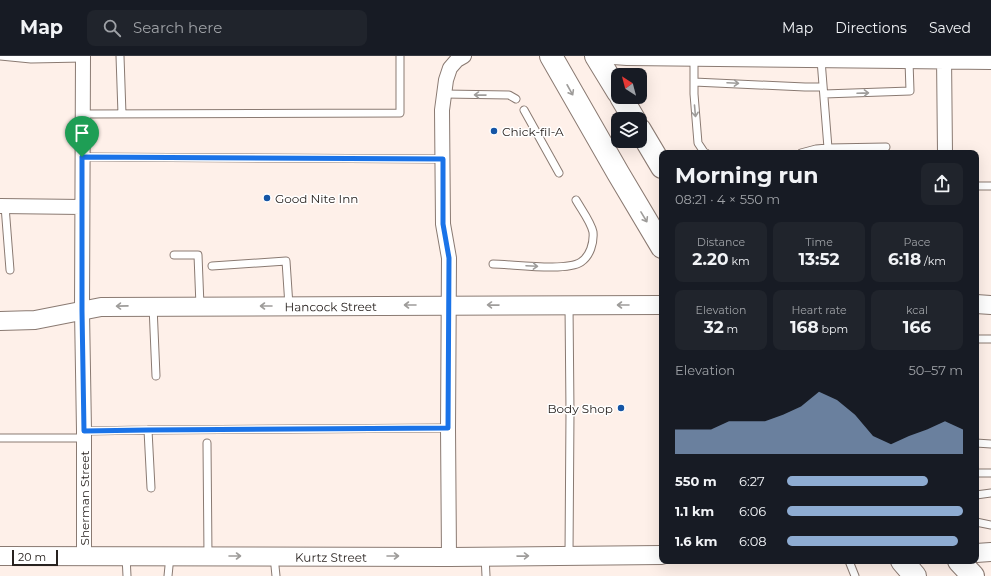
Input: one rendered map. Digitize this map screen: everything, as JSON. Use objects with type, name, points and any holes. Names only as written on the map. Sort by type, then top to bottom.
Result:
[{"type":"main road","points":[[551,56],[659,242]]},
{"type":"main road","points":[[596,56],[611,81]]},
{"type":"main road","points":[[647,142],[659,162]]},
{"type":"main road","points":[[905,564],[915,576]]},
{"type":"main road","points":[[962,564],[973,576]]},
{"type":"street","points":[[600,56],[627,58],[652,57],[909,61],[944,59],[991,62]]},
{"type":"street","name":"Sherman Street","points":[[83,57],[82,311],[84,556]]},
{"type":"street","points":[[449,556],[449,258],[443,224],[442,110],[447,74],[459,57]]},
{"type":"street","points":[[944,59],[945,150]]},
{"type":"street","points":[[3,206],[82,207]]},
{"type":"street","name":"Hancock Street","points":[[0,320],[35,320],[101,307],[659,304]]},
{"type":"street","points":[[979,304],[991,304]]},
{"type":"street","points":[[979,553],[991,552]]},
{"type":"street","name":"Kurtz Street","points":[[0,556],[659,555]]},
{"type":"lane","points":[[0,56],[83,57]]},
{"type":"lane","points":[[120,56],[122,114]]},
{"type":"lane","points":[[83,114],[400,113],[400,56]]},
{"type":"lane","points":[[698,58],[694,82],[694,94],[698,143],[703,150]]},
{"type":"lane","points":[[825,59],[824,90],[828,148]]},
{"type":"lane","points":[[694,82],[797,86],[824,90],[910,91],[909,61]]},
{"type":"lane","points":[[444,94],[509,95],[516,99]]},
{"type":"lane","points":[[524,110],[559,173]]},
{"type":"lane","points":[[812,150],[828,148],[886,147]]},
{"type":"lane","points":[[82,157],[443,159]]},
{"type":"lane","points":[[979,186],[991,186]]},
{"type":"lane","points":[[493,264],[539,267],[568,266],[581,262],[589,253],[593,243],[593,231],[576,200]]},
{"type":"lane","points":[[3,206],[10,270]]},
{"type":"lane","points":[[174,255],[198,255],[200,306]]},
{"type":"lane","points":[[212,266],[286,261],[289,306]]},
{"type":"lane","points":[[569,305],[569,555]]},
{"type":"lane","points":[[153,306],[156,376]]},
{"type":"lane","points":[[979,339],[991,340]]},
{"type":"lane","points":[[0,438],[148,430],[448,428]]},
{"type":"lane","points":[[148,430],[151,488]]},
{"type":"lane","points":[[207,443],[208,556]]},
{"type":"lane","points":[[979,444],[991,444]]},
{"type":"lane","points":[[979,473],[991,473]]},
{"type":"lane","points":[[979,495],[991,493]]},
{"type":"lane","points":[[979,523],[991,525]]},
{"type":"lane","points":[[126,556],[127,576]]},
{"type":"lane","points":[[168,576],[170,556]]},
{"type":"lane","points":[[274,556],[276,576]]},
{"type":"lane","points":[[485,556],[486,576]]},
{"type":"lane","points":[[850,564],[855,576]]},
{"type":"place","name":"Chick-fil-A","points":[[494,131]]},
{"type":"place","name":"Good Nite Inn","points":[[267,198]]},
{"type":"place","name":"Body Shop","points":[[621,408]]},
{"type":"route","points":[[82,157],[443,159],[443,224],[449,258],[448,428],[84,431],[82,157]]}]
